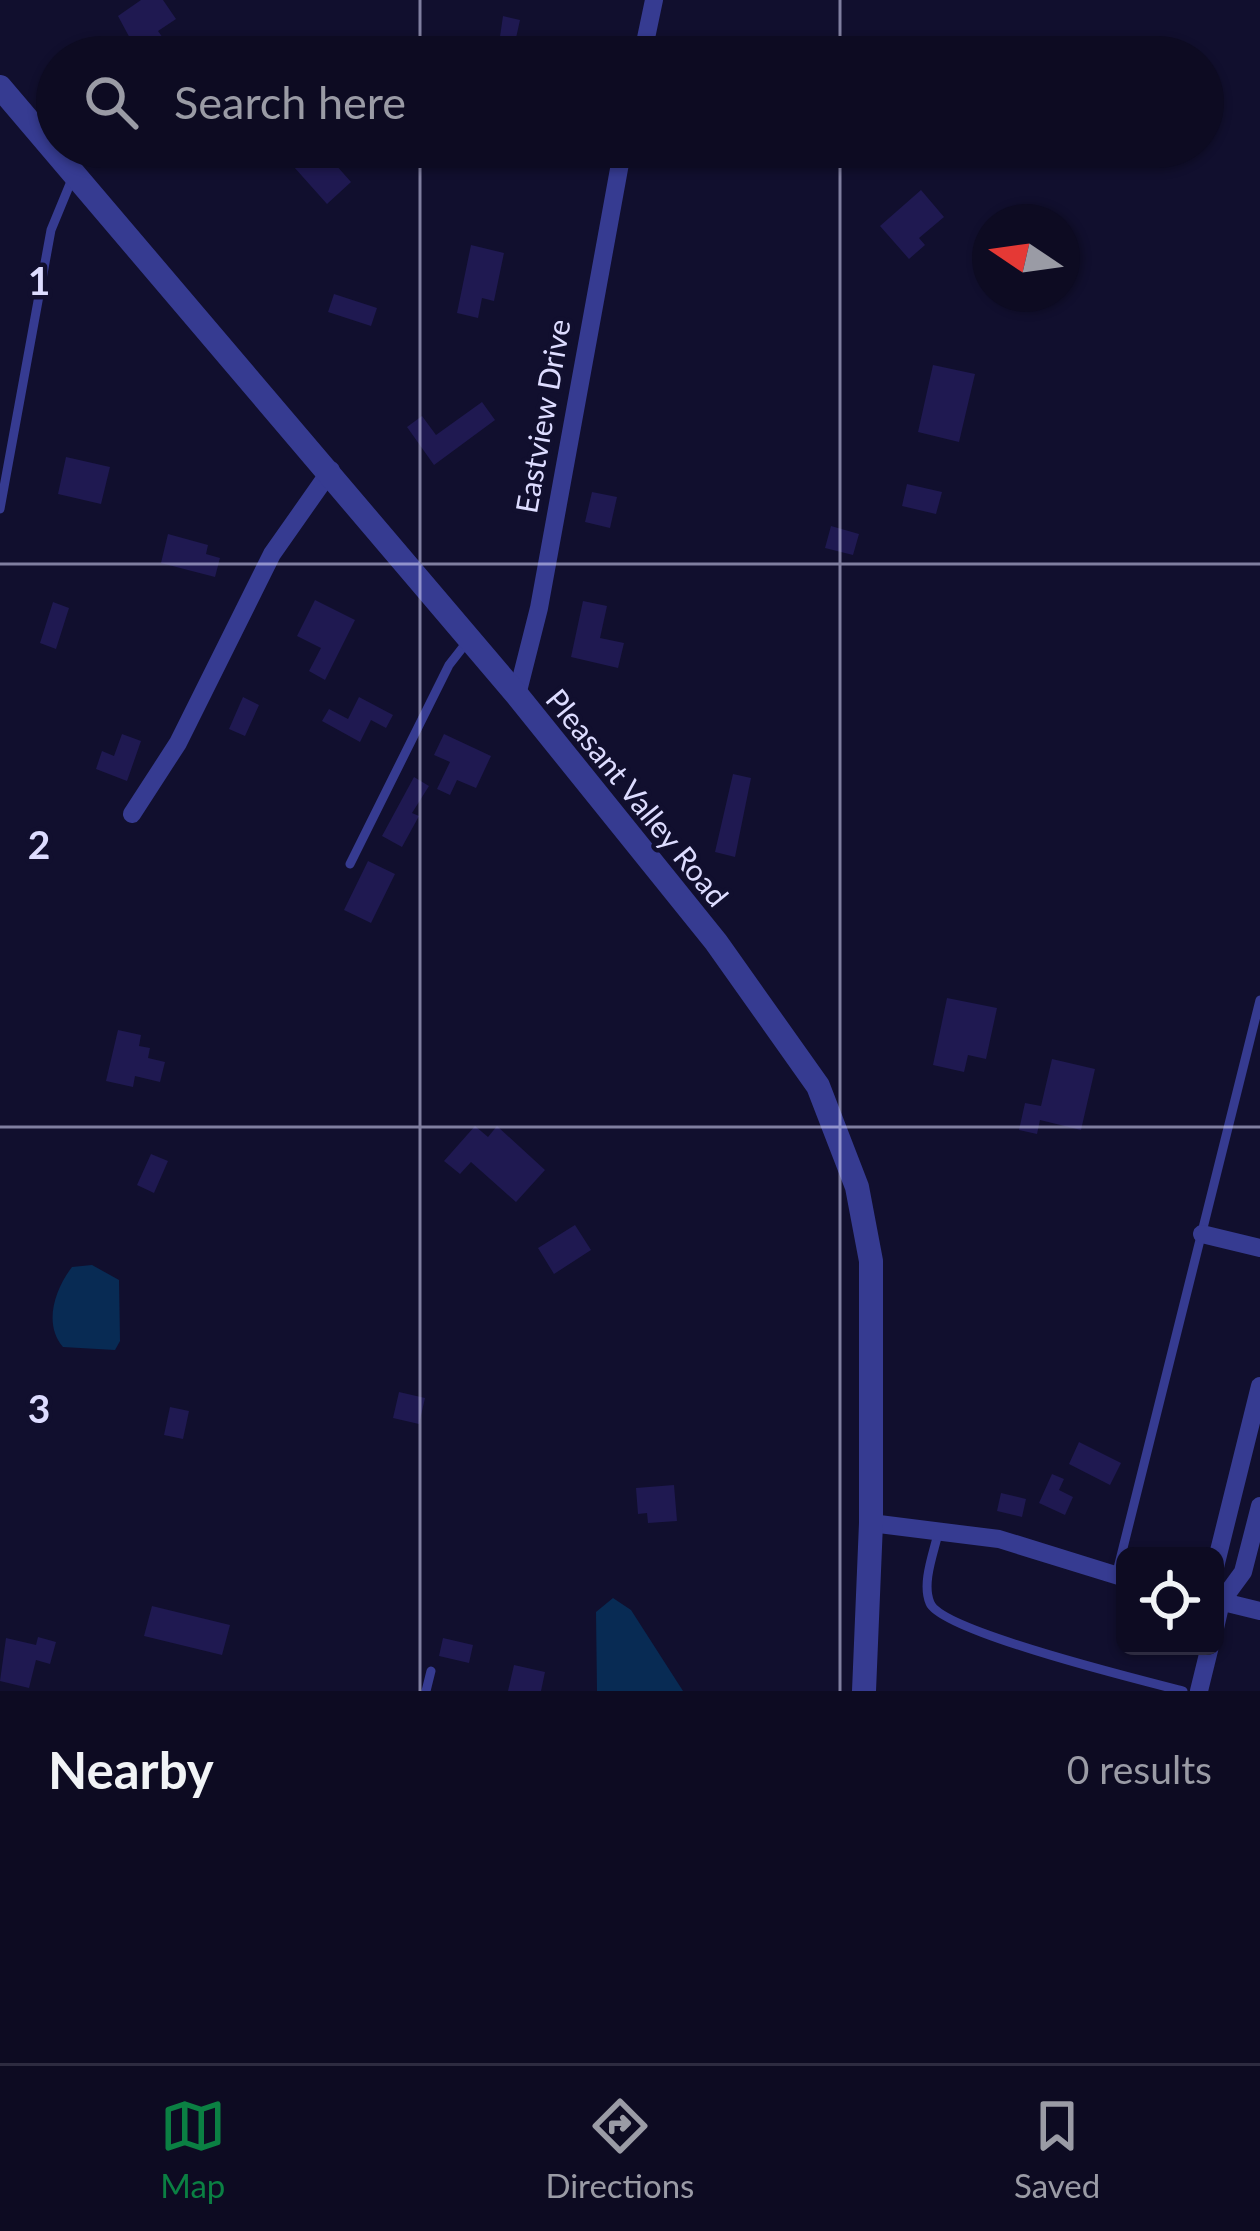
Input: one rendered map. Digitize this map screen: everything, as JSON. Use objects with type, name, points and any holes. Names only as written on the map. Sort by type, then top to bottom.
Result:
[{"type":"street","points":[[646,36],[654,0]]},
{"type":"street","name":"Pleasant Valley Road","points":[[0,88],[36,129]]},
{"type":"street","name":"Pleasant Valley Road","points":[[70,168],[471,638],[716,942],[818,1086],[856,1187],[871,1261],[871,1523],[864,1691]]},
{"type":"street","name":"Eastview Drive","points":[[517,695],[538,608],[619,168]]},
{"type":"street","points":[[132,814],[178,743],[272,554],[331,470]]},
{"type":"street","points":[[1202,1234],[1260,1248]]},
{"type":"street","points":[[1221,1547],[1256,1419],[1260,1386]]},
{"type":"street","points":[[1224,1590],[1244,1572],[1259,1515]]},
{"type":"street","points":[[871,1523],[939,1529],[1031,1547],[1116,1575]]},
{"type":"street","points":[[1224,1598],[1260,1611]]},
{"type":"street","points":[[1199,1691],[1208,1655]]},
{"type":"lane","points":[[0,509],[51,230],[75,174]]},
{"type":"lane","points":[[350,864],[448,665],[471,638]]},
{"type":"lane","points":[[1128,1547],[1260,1000]]},
{"type":"lane","points":[[939,1529],[927,1588],[931,1605],[945,1620],[986,1630],[1052,1658],[1183,1691]]},
{"type":"lane","points":[[426,1691],[431,1671]]},
{"type":"water","points":[[92,1265],[119,1280],[120,1341],[115,1350],[63,1347],[54,1328],[56,1296],[66,1276],[72,1267]]},
{"type":"water","points":[[613,1598],[631,1610],[683,1691],[597,1691],[596,1612]]},
{"type":"building","points":[[141,0],[163,0],[176,19],[158,31],[162,36],[129,36],[118,16]]},
{"type":"building","points":[[503,16],[520,20],[516,36],[500,36]]},
{"type":"building","points":[[295,168],[339,168],[351,182],[327,204]]},
{"type":"building","points":[[921,190],[944,217],[919,238],[925,245],[909,259],[880,226]]},
{"type":"building","points":[[471,245],[504,253],[494,301],[482,298],[478,318],[457,313]]},
{"type":"building","points":[[334,294],[377,308],[371,326],[328,312]]},
{"type":"building","points":[[933,365],[975,374],[959,442],[918,432]]},
{"type":"building","points":[[482,402],[495,420],[434,465],[407,427],[422,416],[436,435]]},
{"type":"building","points":[[66,457],[110,467],[101,504],[58,494]]},
{"type":"building","points":[[907,484],[942,492],[936,514],[902,506]]},
{"type":"building","points":[[592,492],[617,497],[610,528],[585,522]]},
{"type":"building","points":[[831,526],[859,534],[853,555],[825,548]]},
{"type":"building","points":[[168,534],[208,545],[206,554],[220,558],[215,577],[161,563]]},
{"type":"building","points":[[315,600],[355,620],[325,680],[309,671],[321,648],[297,636]]},
{"type":"building","points":[[583,601],[607,606],[600,638],[624,643],[618,668],[571,657]]},
{"type":"building","points":[[53,602],[69,608],[56,649],[40,643]]},
{"type":"building","points":[[243,697],[259,705],[245,736],[229,729]]},
{"type":"building","points":[[359,697],[393,715],[386,728],[371,720],[360,742],[322,721],[329,709],[348,719]]},
{"type":"building","points":[[122,734],[141,741],[127,781],[96,769],[102,751],[114,756]]},
{"type":"building","points":[[444,734],[491,756],[476,788],[457,780],[450,795],[437,789],[450,762],[434,755]]},
{"type":"building","points":[[733,774],[751,778],[735,857],[715,852]]},
{"type":"building","points":[[414,777],[429,786],[412,813],[419,816],[402,847],[382,836]]},
{"type":"building","points":[[368,861],[395,874],[371,923],[344,910]]},
{"type":"building","points":[[947,998],[997,1008],[986,1059],[968,1055],[964,1072],[933,1065]]},
{"type":"building","points":[[118,1030],[141,1035],[139,1046],[150,1048],[148,1058],[165,1062],[160,1082],[135,1076],[133,1087],[106,1081]]},
{"type":"building","points":[[1052,1059],[1095,1069],[1081,1130],[1040,1120],[1037,1134],[1019,1130],[1025,1103],[1041,1106]]},
{"type":"building","points":[[475,1126],[488,1137],[497,1126],[545,1170],[516,1202],[471,1162],[460,1174],[444,1161]]},
{"type":"building","points":[[151,1154],[168,1161],[154,1193],[137,1185]]},
{"type":"building","points":[[575,1225],[591,1250],[554,1274],[538,1248]]},
{"type":"building","points":[[399,1392],[425,1398],[419,1424],[393,1418]]},
{"type":"building","points":[[170,1407],[189,1411],[183,1439],[164,1435]]},
{"type":"building","points":[[1079,1442],[1121,1463],[1110,1485],[1069,1464]]},
{"type":"building","points":[[1052,1474],[1064,1479],[1059,1490],[1073,1497],[1065,1515],[1039,1503]]},
{"type":"building","points":[[674,1485],[677,1521],[648,1523],[647,1513],[638,1514],[636,1488]]},
{"type":"building","points":[[1001,1493],[1026,1499],[1022,1517],[997,1511]]},
{"type":"building","points":[[152,1606],[230,1625],[222,1655],[144,1636]]},
{"type":"building","points":[[38,1637],[56,1642],[50,1664],[36,1660],[29,1688],[0,1681],[6,1638],[36,1645]]},
{"type":"building","points":[[443,1638],[473,1645],[469,1663],[439,1656]]},
{"type":"building","points":[[514,1665],[545,1672],[541,1691],[508,1691]]}]
